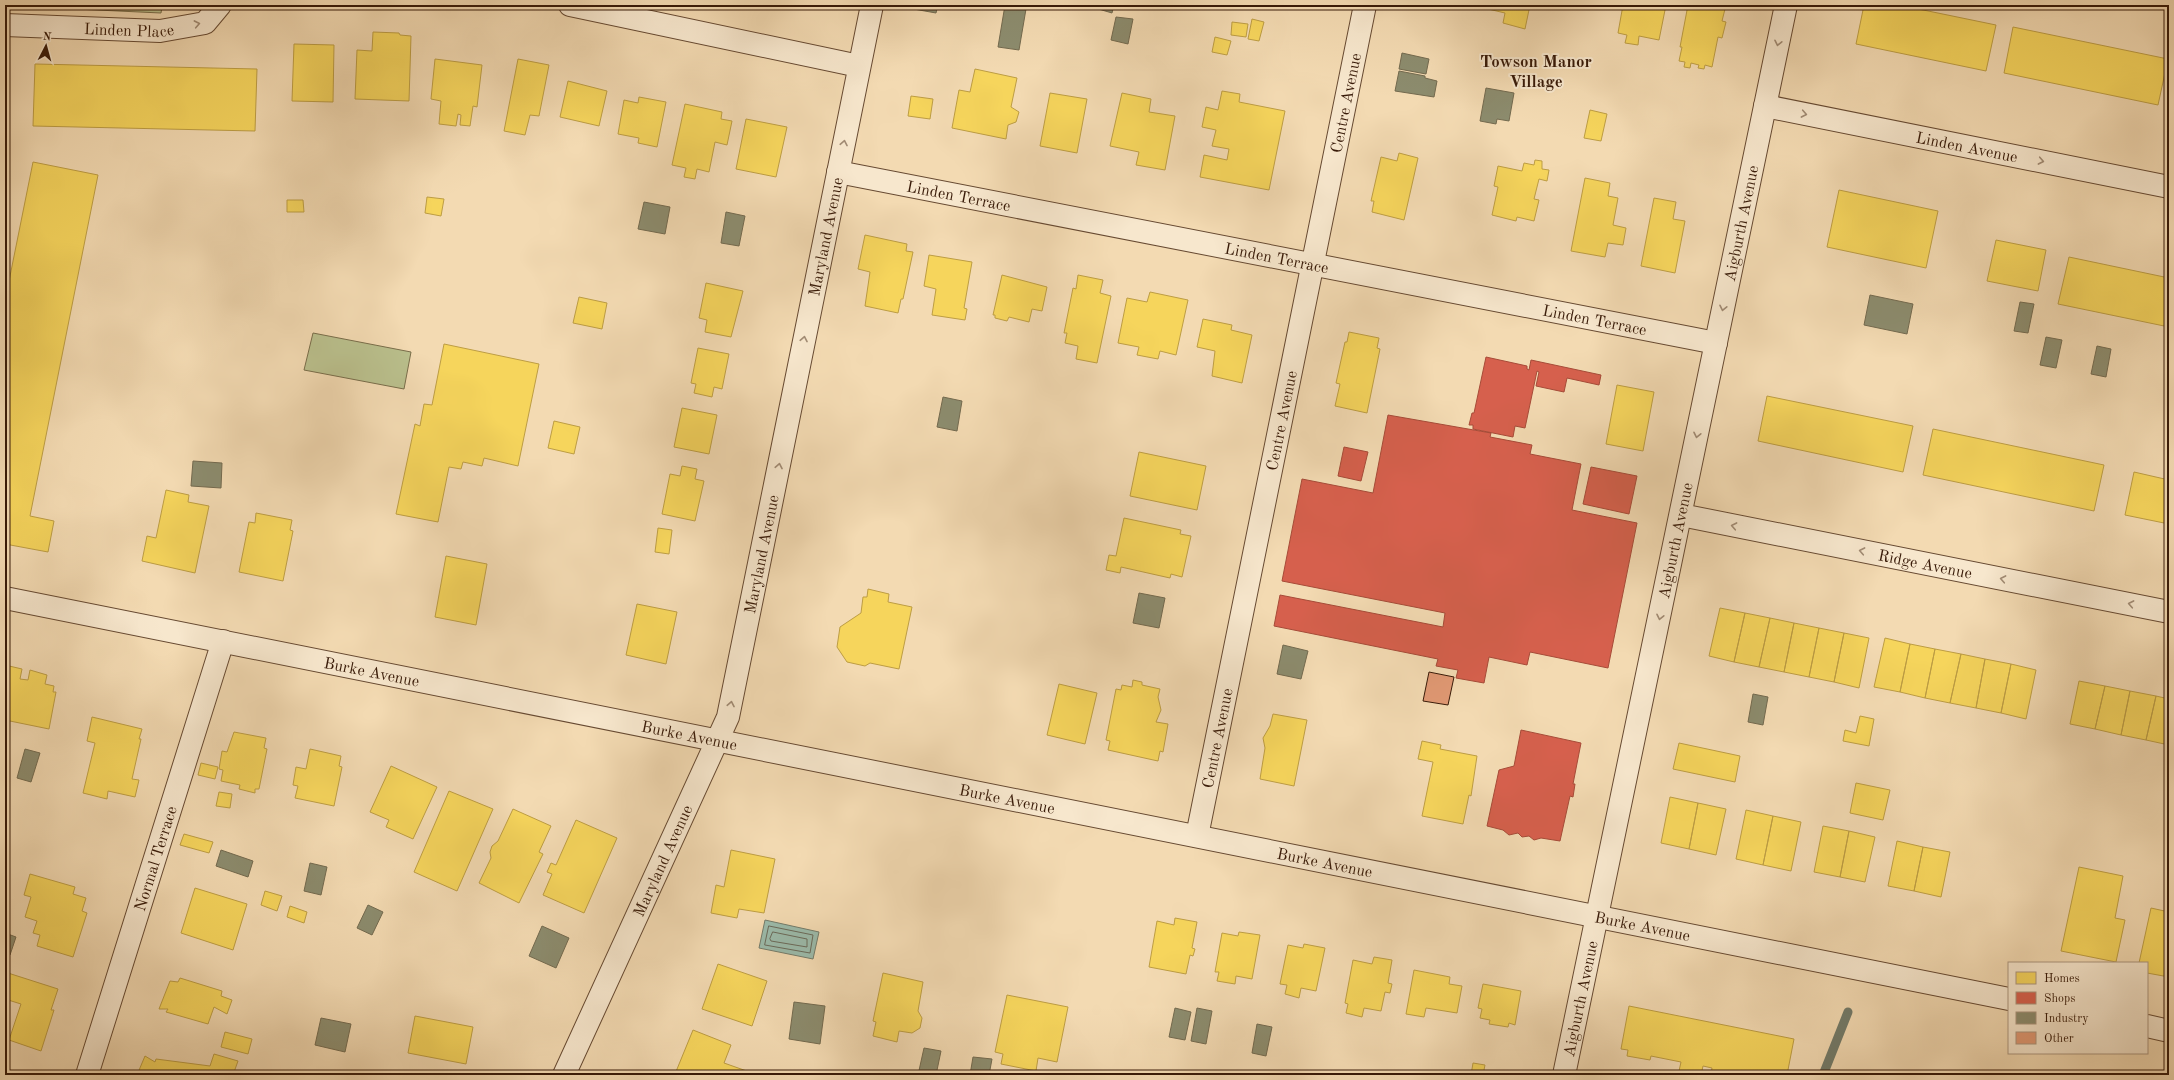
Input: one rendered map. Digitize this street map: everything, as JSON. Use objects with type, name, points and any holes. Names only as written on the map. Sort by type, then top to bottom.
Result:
[{"type":"street","name":"Linden Place","points":[[5,25],[160,31],[205,23],[220,5]]},
{"type":"street","points":[[570,5],[859,66]]},
{"type":"street","name":"Maryland Avenue","points":[[566,1074],[728,716],[872,5]]},
{"type":"street","name":"Centre Avenue","points":[[1197,836],[1365,5]]},
{"type":"street","name":"Aigburth Avenue","points":[[1564,1075],[1786,5]]},
{"type":"street","name":"Linden Avenue","points":[[1765,106],[2169,187]]},
{"type":"street","name":"Linden Terrace","points":[[838,172],[1716,343]]},
{"type":"street","name":"Ridge Avenue","points":[[1681,515],[2169,612]]},
{"type":"street","name":"Burke Avenue","points":[[5,598],[2008,999]]},
{"type":"street","name":"Normal Terrace","points":[[87,1075],[223,641]]},
{"type":"street","points":[[2148,1026],[2169,1031]]},
{"type":"green space","points":[[32,5],[184,5],[162,7],[161,13],[33,7]]},
{"type":"green space","points":[[313,333],[411,352],[404,389],[304,370]]},
{"type":"water","points":[[765,920],[819,932],[813,959],[759,948]]},
{"type":"building: Homes","points":[[1489,5],[1530,5],[1525,29],[1503,23],[1505,13],[1488,9]]},
{"type":"building: Homes","points":[[1623,5],[1666,5],[1659,40],[1639,36],[1638,45],[1625,43],[1627,35],[1618,33]]},
{"type":"building: Homes","points":[[1688,5],[1726,5],[1722,21],[1726,22],[1722,38],[1718,37],[1712,67],[1705,65],[1704,69],[1698,68],[1699,65],[1691,63],[1690,68],[1684,67],[1685,62],[1679,61],[1682,47],[1680,47]]},
{"type":"building: Homes","points":[[1864,5],[1899,5],[1996,25],[1986,71],[1856,44]]},
{"type":"building: Homes","points":[[1252,19],[1264,22],[1259,41],[1248,39]]},
{"type":"building: Homes","points":[[1232,22],[1248,24],[1246,37],[1231,35]]},
{"type":"building: Homes","points":[[2013,27],[2168,59],[2158,105],[2004,73]]},
{"type":"building: Homes","points":[[373,32],[399,33],[400,35],[411,36],[409,101],[355,99],[357,50],[372,51]]},
{"type":"building: Homes","points":[[1215,37],[1231,41],[1227,55],[1212,52]]},
{"type":"building: Homes","points":[[294,44],[334,45],[333,102],[292,101]]},
{"type":"building: Homes","points":[[435,59],[482,65],[477,107],[473,106],[470,126],[460,125],[461,115],[458,114],[456,126],[439,124],[441,101],[431,99]]},
{"type":"building: Homes","points":[[518,59],[549,65],[539,116],[530,115],[525,135],[504,131]]},
{"type":"building: Homes","points":[[35,64],[257,69],[255,131],[33,126]]},
{"type":"building: Homes","points":[[975,69],[1017,78],[1011,107],[1019,112],[1016,122],[1008,125],[1006,139],[952,128],[959,90],[970,92]]},
{"type":"building: Homes","points":[[568,81],[607,91],[599,126],[560,117]]},
{"type":"building: Homes","points":[[1222,91],[1240,94],[1239,102],[1285,111],[1269,190],[1200,177],[1204,155],[1227,160],[1229,149],[1212,146],[1216,130],[1202,127],[1206,107],[1218,110]]},
{"type":"building: Homes","points":[[1050,93],[1087,99],[1077,153],[1040,146]]},
{"type":"building: Homes","points":[[1122,93],[1151,99],[1149,112],[1175,116],[1165,170],[1136,165],[1139,152],[1110,146]]},
{"type":"building: Homes","points":[[911,96],[933,99],[930,119],[908,116]]},
{"type":"building: Homes","points":[[639,97],[666,102],[657,147],[638,143],[639,138],[618,134],[624,100],[638,103]]},
{"type":"building: Homes","points":[[685,104],[722,112],[721,119],[732,121],[727,145],[715,142],[709,172],[697,169],[695,179],[684,177],[686,168],[672,165]]},
{"type":"building: Homes","points":[[1590,110],[1607,114],[1601,141],[1584,138]]},
{"type":"building: Homes","points":[[746,119],[787,127],[776,177],[736,169]]},
{"type":"building: Homes","points":[[1399,153],[1418,158],[1404,220],[1372,212],[1374,201],[1371,201],[1381,157],[1397,161]]},
{"type":"building: Homes","points":[[1535,160],[1542,161],[1542,169],[1549,170],[1547,181],[1539,179],[1534,199],[1539,200],[1534,221],[1517,217],[1516,221],[1492,215],[1498,187],[1494,186],[1498,166],[1522,171],[1524,163],[1534,165]]},
{"type":"building: Homes","points":[[33,162],[98,175],[30,516],[54,521],[48,552],[5,544],[5,301]]},
{"type":"building: Homes","points":[[1585,178],[1610,183],[1608,196],[1618,198],[1613,225],[1626,228],[1623,245],[1608,243],[1605,257],[1571,251]]},
{"type":"building: Homes","points":[[1839,190],[1938,211],[1926,268],[1827,247]]},
{"type":"building: Homes","points":[[427,197],[444,199],[441,216],[425,213]]},
{"type":"building: Homes","points":[[1654,198],[1676,202],[1673,219],[1685,221],[1675,273],[1641,266]]},
{"type":"building: Homes","points":[[287,200],[303,200],[304,212],[287,212]]},
{"type":"building: Homes","points":[[865,235],[907,244],[906,251],[913,252],[903,299],[901,299],[898,313],[865,306],[870,272],[858,269]]},
{"type":"building: Homes","points":[[1996,240],[2046,250],[2038,291],[1987,281]]},
{"type":"building: Homes","points":[[929,255],[972,262],[964,308],[967,309],[965,320],[932,315],[936,289],[924,286]]},
{"type":"building: Homes","points":[[2069,257],[2169,278],[2169,327],[2058,304]]},
{"type":"building: Homes","points":[[1002,275],[1047,287],[1042,311],[1032,309],[1029,322],[1009,317],[1007,321],[995,318],[995,315],[993,315]]},
{"type":"building: Homes","points":[[1078,275],[1103,280],[1100,293],[1111,296],[1097,363],[1076,359],[1078,346],[1065,343],[1067,333],[1064,333],[1073,288],[1076,289]]},
{"type":"building: Homes","points":[[706,283],[743,291],[731,337],[705,332],[707,320],[699,318]]},
{"type":"building: Homes","points":[[1150,292],[1188,300],[1176,355],[1160,351],[1158,359],[1137,355],[1139,347],[1118,343],[1127,298],[1147,302]]},
{"type":"building: Homes","points":[[579,297],[607,303],[602,329],[573,323]]},
{"type":"building: Homes","points":[[1203,319],[1232,325],[1231,330],[1252,335],[1242,383],[1212,376],[1215,351],[1197,347]]},
{"type":"building: Homes","points":[[1349,332],[1379,338],[1377,348],[1380,349],[1367,413],[1335,406],[1340,384],[1336,383],[1345,342],[1347,342]]},
{"type":"building: Homes","points":[[444,344],[539,364],[518,466],[484,458],[482,466],[463,462],[461,469],[449,467],[438,522],[396,514],[415,424],[420,426],[424,404],[432,405]]},
{"type":"building: Homes","points":[[698,348],[729,354],[722,389],[714,387],[712,397],[694,393],[696,384],[691,383]]},
{"type":"building: Homes","points":[[1617,385],[1654,392],[1643,451],[1606,444]]},
{"type":"building: Homes","points":[[1767,396],[1913,426],[1903,472],[1758,441]]},
{"type":"building: Homes","points":[[682,408],[717,415],[709,454],[674,447]]},
{"type":"building: Homes","points":[[554,421],[580,427],[574,454],[548,448]]},
{"type":"building: Homes","points":[[1933,429],[2104,465],[2094,511],[1923,475]]},
{"type":"building: Homes","points":[[1139,452],[1206,466],[1197,510],[1130,496]]},
{"type":"building: Homes","points":[[682,466],[697,469],[695,479],[704,481],[695,521],[662,514],[670,474],[680,476]]},
{"type":"building: Homes","points":[[2134,472],[2169,480],[2169,524],[2125,515]]},
{"type":"building: Homes","points":[[166,490],[189,495],[188,502],[209,506],[195,573],[142,561],[147,536],[156,538]]},
{"type":"building: Homes","points":[[256,513],[292,520],[290,530],[293,531],[283,581],[239,572],[249,522],[255,523]]},
{"type":"building: Homes","points":[[1124,518],[1181,530],[1180,534],[1191,536],[1182,577],[1171,574],[1170,578],[1121,567],[1120,573],[1106,570],[1109,555],[1116,556]]},
{"type":"building: Homes","points":[[658,528],[672,530],[669,554],[655,552]]},
{"type":"building: Homes","points":[[446,556],[487,564],[476,625],[435,617]]},
{"type":"building: Homes","points":[[868,589],[889,594],[888,602],[912,607],[899,669],[870,663],[865,666],[847,662],[837,647],[840,627],[861,613],[863,597],[867,597]]},
{"type":"building: Homes","points":[[637,604],[677,612],[666,664],[626,655]]},
{"type":"building: Homes","points":[[1720,608],[1745,613],[1734,662],[1709,656]]},
{"type":"building: Homes","points":[[1745,613],[1770,618],[1759,667],[1734,662]]},
{"type":"building: Homes","points":[[1770,618],[1794,623],[1784,672],[1759,667]]},
{"type":"building: Homes","points":[[1794,623],[1819,628],[1809,677],[1784,672]]},
{"type":"building: Homes","points":[[1819,628],[1844,633],[1834,682],[1809,677]]},
{"type":"building: Homes","points":[[1844,633],[1869,638],[1859,688],[1834,682]]},
{"type":"building: Homes","points":[[1885,638],[1910,644],[1900,692],[1874,687]]},
{"type":"building: Homes","points":[[1910,644],[1935,649],[1925,698],[1900,692]]},
{"type":"building: Homes","points":[[1935,649],[1961,654],[1950,703],[1925,698]]},
{"type":"building: Homes","points":[[1961,654],[1985,659],[1976,708],[1950,703]]},
{"type":"building: Homes","points":[[1985,659],[2011,664],[2001,713],[1976,708]]},
{"type":"building: Homes","points":[[2011,664],[2036,670],[2026,719],[2001,713]]},
{"type":"building: Homes","points":[[5,665],[22,669],[20,679],[28,680],[30,670],[47,675],[45,684],[54,686],[53,692],[56,692],[49,729],[5,720]]},
{"type":"building: Homes","points":[[1133,680],[1142,682],[1142,685],[1160,689],[1158,697],[1161,710],[1156,722],[1168,724],[1163,752],[1160,751],[1158,761],[1108,750],[1110,741],[1106,740],[1116,689],[1121,690],[1122,685],[1132,687]]},
{"type":"building: Homes","points":[[2079,681],[2105,686],[2095,729],[2070,724]]},
{"type":"building: Homes","points":[[1059,684],[1097,693],[1085,744],[1047,735]]},
{"type":"building: Homes","points":[[2105,686],[2130,691],[2121,735],[2095,729]]},
{"type":"building: Homes","points":[[2130,691],[2156,696],[2146,740],[2121,735]]},
{"type":"building: Homes","points":[[2156,696],[2169,699],[2169,745],[2146,740]]},
{"type":"building: Homes","points":[[1273,714],[1307,720],[1294,786],[1260,779],[1265,748],[1263,738],[1270,726]]},
{"type":"building: Homes","points":[[1860,716],[1874,719],[1869,746],[1843,741],[1845,730],[1856,733]]},
{"type":"building: Homes","points":[[92,717],[142,729],[132,779],[139,780],[135,797],[108,791],[107,799],[83,793],[95,743],[87,741]]},
{"type":"building: Homes","points":[[234,732],[266,738],[264,748],[267,749],[259,789],[255,789],[255,793],[239,789],[240,785],[221,781],[223,770],[219,769],[222,751],[227,752]]},
{"type":"building: Homes","points":[[1422,741],[1441,745],[1440,749],[1477,756],[1471,796],[1469,795],[1463,824],[1422,816],[1433,762],[1418,759]]},
{"type":"building: Homes","points":[[1679,743],[1740,756],[1735,782],[1673,769]]},
{"type":"building: Homes","points":[[310,749],[341,756],[339,766],[342,767],[334,806],[295,798],[298,786],[293,785],[296,767],[306,769]]},
{"type":"building: Homes","points":[[201,763],[218,767],[215,779],[198,775]]},
{"type":"building: Homes","points":[[391,766],[437,787],[413,839],[386,827],[389,820],[370,812]]},
{"type":"building: Homes","points":[[1856,783],[1890,790],[1883,820],[1850,813]]},
{"type":"building: Homes","points":[[449,791],[493,809],[457,891],[414,872]]},
{"type":"building: Homes","points":[[219,792],[232,794],[230,808],[216,806]]},
{"type":"building: Homes","points":[[1670,797],[1698,803],[1689,849],[1661,843]]},
{"type":"building: Homes","points":[[1698,803],[1726,809],[1716,855],[1689,849]]},
{"type":"building: Homes","points":[[513,809],[551,826],[539,852],[543,854],[519,903],[479,883],[491,858],[490,852],[492,846],[498,841]]},
{"type":"building: Homes","points":[[1746,810],[1773,816],[1763,865],[1736,859]]},
{"type":"building: Homes","points":[[1773,816],[1801,822],[1791,871],[1763,865]]},
{"type":"building: Homes","points":[[576,820],[617,838],[584,913],[543,895],[552,874],[547,872],[551,863],[556,865]]},
{"type":"building: Homes","points":[[1823,826],[1849,831],[1840,877],[1814,872]]},
{"type":"building: Homes","points":[[1849,831],[1875,837],[1865,882],[1840,877]]},
{"type":"building: Homes","points":[[184,834],[213,842],[209,853],[180,845]]},
{"type":"building: Homes","points":[[1897,841],[1923,847],[1914,891],[1888,886]]},
{"type":"building: Homes","points":[[1923,847],[1950,852],[1941,897],[1914,891]]},
{"type":"building: Homes","points":[[731,850],[775,859],[764,913],[739,909],[737,918],[711,913],[716,885],[724,887]]},
{"type":"building: Homes","points":[[2079,867],[2123,876],[2115,918],[2125,920],[2116,962],[2061,951]]},
{"type":"building: Homes","points":[[30,874],[75,887],[73,894],[86,898],[82,911],[87,913],[73,957],[37,946],[40,935],[33,933],[37,921],[25,917],[31,897],[24,895]]},
{"type":"building: Homes","points":[[195,888],[247,904],[233,950],[181,933]]},
{"type":"building: Homes","points":[[265,891],[282,896],[277,911],[261,905]]},
{"type":"building: Homes","points":[[290,906],[307,912],[304,923],[287,917]]},
{"type":"building: Homes","points":[[2151,908],[2169,912],[2169,977],[2148,973],[2148,962],[2139,962]]},
{"type":"building: Homes","points":[[1175,918],[1197,922],[1192,948],[1195,949],[1193,956],[1190,955],[1186,974],[1149,967],[1157,921],[1174,925]]},
{"type":"building: Homes","points":[[1239,932],[1260,935],[1252,979],[1236,976],[1235,984],[1217,981],[1219,972],[1215,972],[1222,933],[1238,936]]},
{"type":"building: Homes","points":[[1304,944],[1325,948],[1316,991],[1301,988],[1299,998],[1285,994],[1287,985],[1280,984],[1288,945],[1303,948]]},
{"type":"building: Homes","points":[[1374,957],[1392,960],[1388,983],[1392,984],[1390,993],[1385,992],[1381,1011],[1364,1008],[1362,1017],[1346,1013],[1348,1004],[1345,1003],[1353,960],[1372,964]]},
{"type":"building: Homes","points":[[718,964],[767,981],[752,1026],[702,1009]]},
{"type":"building: Homes","points":[[1414,970],[1450,977],[1449,984],[1462,986],[1457,1013],[1426,1008],[1424,1017],[1406,1014]]},
{"type":"building: Homes","points":[[8,973],[58,989],[51,1010],[54,1010],[41,1051],[9,1040],[21,1004],[5,999],[5,982]]},
{"type":"building: Homes","points":[[883,973],[923,982],[918,1011],[922,1018],[920,1028],[912,1033],[899,1031],[897,1042],[873,1036],[876,1022],[873,1021]]},
{"type":"building: Homes","points":[[180,978],[222,991],[221,996],[232,1000],[227,1014],[214,1007],[208,1024],[166,1012],[168,1009],[159,1009],[170,981],[178,982]]},
{"type":"building: Homes","points":[[1483,984],[1521,991],[1515,1025],[1509,1023],[1508,1027],[1489,1024],[1490,1020],[1480,1018],[1482,1009],[1478,1008]]},
{"type":"building: Homes","points":[[1007,995],[1068,1007],[1057,1062],[1038,1058],[1036,1071],[1001,1064],[1003,1054],[995,1052]]},
{"type":"building: Homes","points":[[1629,1006],[1794,1039],[1787,1075],[1711,1075],[1712,1068],[1703,1066],[1701,1075],[1679,1071],[1681,1062],[1651,1056],[1650,1060],[1627,1056],[1628,1050],[1621,1049]]},
{"type":"building: Homes","points":[[415,1016],[473,1027],[466,1064],[408,1053]]},
{"type":"building: Homes","points":[[693,1030],[731,1045],[724,1063],[758,1075],[675,1074]]},
{"type":"building: Homes","points":[[225,1032],[252,1039],[248,1054],[221,1047]]},
{"type":"building: Homes","points":[[214,1054],[238,1061],[233,1075],[137,1075],[145,1056],[155,1062],[156,1059],[210,1066]]},
{"type":"building: Homes","points":[[1473,1063],[1485,1065],[1483,1075],[1471,1075]]},
{"type":"building: Shops","points":[[1486,357],[1527,366],[1527,369],[1529,370],[1531,360],[1601,375],[1599,385],[1567,378],[1564,392],[1536,386],[1539,372],[1537,371],[1525,428],[1515,426],[1513,437],[1473,429],[1473,425],[1469,425],[1472,413],[1474,413]]},
{"type":"building: Shops","points":[[1388,415],[1491,433],[1490,437],[1532,445],[1530,454],[1581,464],[1572,510],[1637,523],[1608,668],[1530,652],[1527,665],[1489,657],[1484,683],[1456,678],[1458,670],[1436,666],[1438,659],[1274,626],[1280,595],[1443,627],[1445,613],[1282,581],[1302,479],[1373,493]]},
{"type":"building: Shops","points":[[1344,447],[1368,452],[1361,481],[1338,476]]},
{"type":"building: Shops","points":[[1591,467],[1637,476],[1629,514],[1583,504]]},
{"type":"building: Shops","points":[[1521,730],[1581,743],[1573,784],[1575,784],[1573,797],[1570,796],[1560,841],[1541,838],[1534,840],[1529,836],[1522,837],[1518,833],[1509,835],[1503,830],[1487,826],[1499,770],[1514,766]]},
{"type":"building: Industry","points":[[908,5],[938,5],[936,13],[908,8]]},
{"type":"building: Industry","points":[[1005,5],[1026,9],[1019,50],[998,47]]},
{"type":"building: Industry","points":[[1085,5],[1114,5],[1112,13]]},
{"type":"building: Industry","points":[[1116,17],[1133,19],[1128,44],[1111,40]]},
{"type":"building: Industry","points":[[1402,53],[1429,59],[1426,74],[1399,69]]},
{"type":"building: Industry","points":[[1399,71],[1425,76],[1425,78],[1437,81],[1434,97],[1395,91]]},
{"type":"building: Industry","points":[[1486,88],[1514,93],[1509,121],[1497,119],[1496,124],[1480,121]]},
{"type":"building: Industry","points":[[644,202],[670,207],[665,234],[638,229]]},
{"type":"building: Industry","points":[[726,212],[745,216],[739,246],[721,243]]},
{"type":"building: Industry","points":[[1870,295],[1913,304],[1907,334],[1864,325]]},
{"type":"building: Industry","points":[[2020,302],[2034,304],[2028,333],[2014,331]]},
{"type":"building: Industry","points":[[2046,337],[2062,340],[2056,368],[2040,365]]},
{"type":"building: Industry","points":[[2097,346],[2111,349],[2106,377],[2091,374]]},
{"type":"building: Industry","points":[[943,397],[962,401],[957,431],[937,427]]},
{"type":"building: Industry","points":[[193,461],[222,463],[221,488],[191,486]]},
{"type":"building: Industry","points":[[1139,593],[1165,598],[1159,628],[1133,623]]},
{"type":"building: Industry","points":[[1283,645],[1308,651],[1301,679],[1277,674]]},
{"type":"building: Industry","points":[[1753,694],[1768,697],[1763,725],[1748,722]]},
{"type":"building: Industry","points":[[25,749],[40,753],[31,782],[17,778]]},
{"type":"building: Industry","points":[[221,850],[253,861],[248,877],[216,866]]},
{"type":"building: Industry","points":[[310,863],[327,867],[321,895],[304,891]]},
{"type":"building: Industry","points":[[368,905],[383,912],[372,935],[357,928]]},
{"type":"building: Industry","points":[[542,926],[569,938],[556,968],[529,956]]},
{"type":"building: Industry","points":[[5,933],[16,937],[10,955],[5,953]]},
{"type":"building: Industry","points":[[794,1002],[825,1006],[820,1044],[789,1039]]},
{"type":"building: Industry","points":[[1175,1008],[1191,1012],[1185,1040],[1169,1037]]},
{"type":"building: Industry","points":[[1197,1008],[1212,1011],[1206,1044],[1191,1041]]},
{"type":"building: Industry","points":[[321,1018],[351,1024],[345,1052],[315,1045]]},
{"type":"building: Industry","points":[[1257,1024],[1272,1027],[1266,1056],[1252,1053]]},
{"type":"building: Industry","points":[[924,1048],[941,1051],[936,1075],[918,1075]]},
{"type":"building: Industry","points":[[973,1057],[992,1059],[989,1075],[970,1075]]},
{"type":"building: Other","points":[[1429,672],[1454,677],[1448,705],[1423,701]]},
{"type":"waterway","points":[[1823,1075],[1848,1012]]},
{"type":"district","name":"Towson Manor Village","points":[[1536,71]]}]
